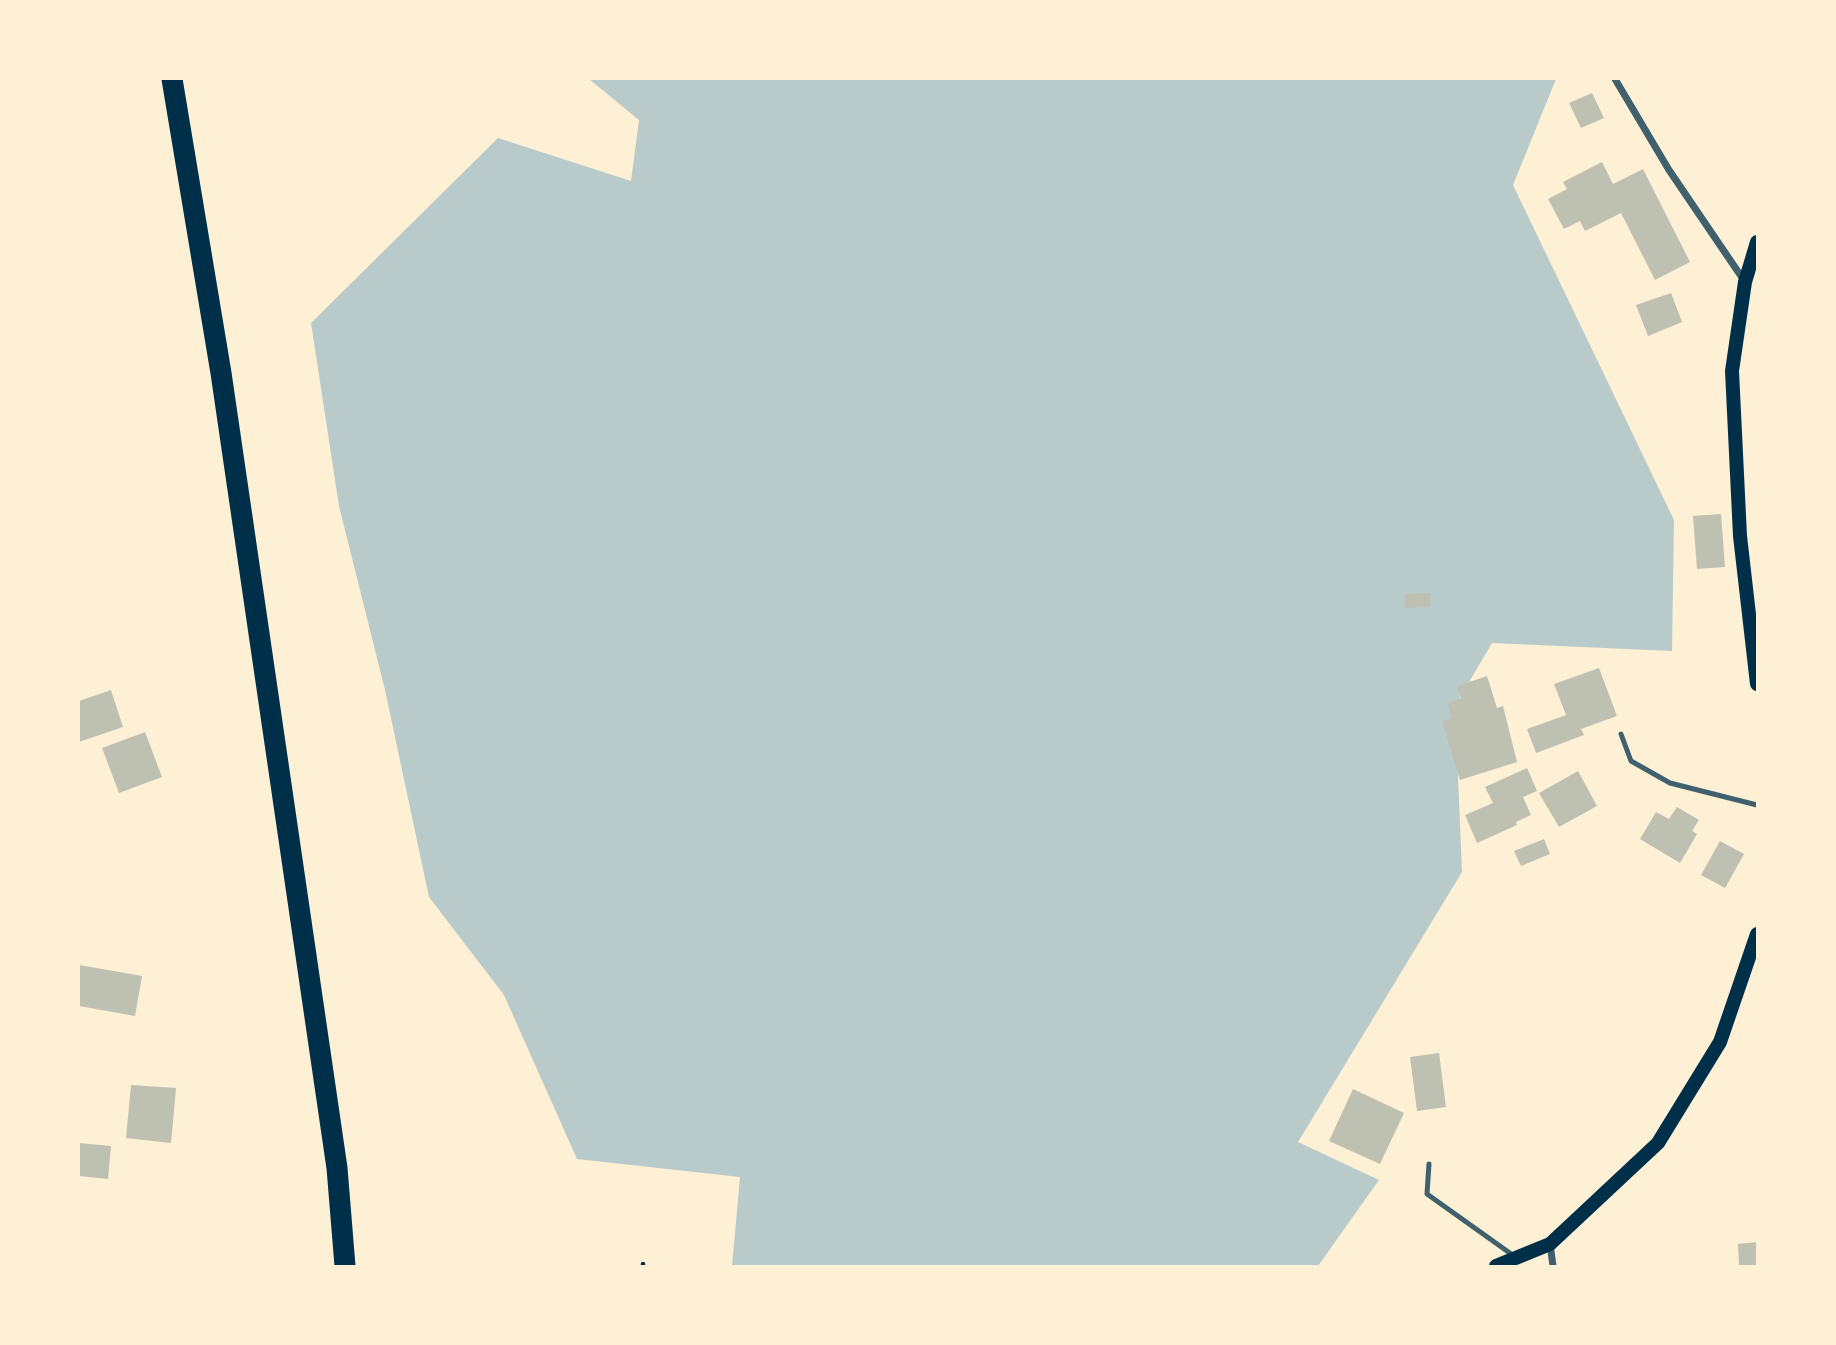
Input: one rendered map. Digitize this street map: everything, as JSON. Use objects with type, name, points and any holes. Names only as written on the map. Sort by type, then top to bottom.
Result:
[{"type":"highway","points":[[172,79],[223,387],[337,1168],[345,1266]]},
{"type":"main road","points":[[1757,242],[1745,282],[1732,371],[1740,536],[1757,684]]},
{"type":"main road","points":[[1496,1266],[1549,1244],[1658,1143],[1720,1042],[1757,934]]},
{"type":"street","points":[[1615,79],[1669,170],[1745,282]]},
{"type":"street","points":[[1549,1244],[1553,1266]]},
{"type":"lane","points":[[1621,734],[1631,761],[1670,783],[1757,804]]},
{"type":"lane","points":[[1429,1164],[1427,1194],[1517,1258]]},
{"type":"shaded area","points":[[589,79],[1556,79],[1513,185],[1674,520],[1672,651],[1492,643],[1455,706],[1462,872],[1298,1142],[1379,1180],[1318,1266],[732,1266],[740,1177],[577,1159],[504,995],[429,897],[385,690],[339,506],[311,323],[498,138],[631,181],[639,120]]},
{"type":"building","points":[[1592,93],[1604,118],[1581,128],[1569,103]]},
{"type":"building","points":[[1602,162],[1613,184],[1643,169],[1690,262],[1655,280],[1621,213],[1585,231],[1580,221],[1564,229],[1548,199],[1567,189],[1563,182]]},
{"type":"building","points":[[1671,293],[1682,322],[1648,336],[1636,305]]},
{"type":"building","points":[[1721,514],[1725,567],[1697,569],[1693,516]]},
{"type":"building","points":[[1430,593],[1430,607],[1405,608],[1405,594]]},
{"type":"building","points":[[1599,668],[1617,716],[1581,729],[1584,735],[1536,753],[1527,729],[1566,715],[1554,684]]},
{"type":"building","points":[[1487,676],[1497,708],[1503,706],[1517,762],[1460,780],[1442,721],[1452,718],[1447,703],[1461,698],[1457,686]]},
{"type":"building","points":[[111,690],[123,727],[79,742],[79,701]]},
{"type":"building","points":[[145,732],[162,777],[119,793],[102,748]]},
{"type":"building","points":[[1527,768],[1537,791],[1523,797],[1531,815],[1516,822],[1517,825],[1477,843],[1465,815],[1493,803],[1485,787]]},
{"type":"building","points":[[1578,771],[1597,806],[1559,827],[1539,793]]},
{"type":"building","points":[[1677,807],[1699,820],[1692,831],[1697,834],[1680,863],[1640,839],[1656,812],[1669,819]]},
{"type":"building","points":[[1544,839],[1550,854],[1521,866],[1514,851]]},
{"type":"building","points":[[1720,841],[1744,854],[1725,888],[1701,875]]},
{"type":"building","points":[[79,965],[142,976],[135,1016],[79,1006]]},
{"type":"building","points":[[1439,1053],[1446,1107],[1417,1111],[1410,1057]]},
{"type":"building","points":[[131,1085],[176,1088],[171,1143],[126,1138]]},
{"type":"building","points":[[1353,1089],[1404,1113],[1380,1164],[1329,1141]]},
{"type":"building","points":[[79,1143],[111,1146],[108,1179],[79,1176]]},
{"type":"building","points":[[1757,1242],[1757,1266],[1739,1266],[1738,1244]]}]
